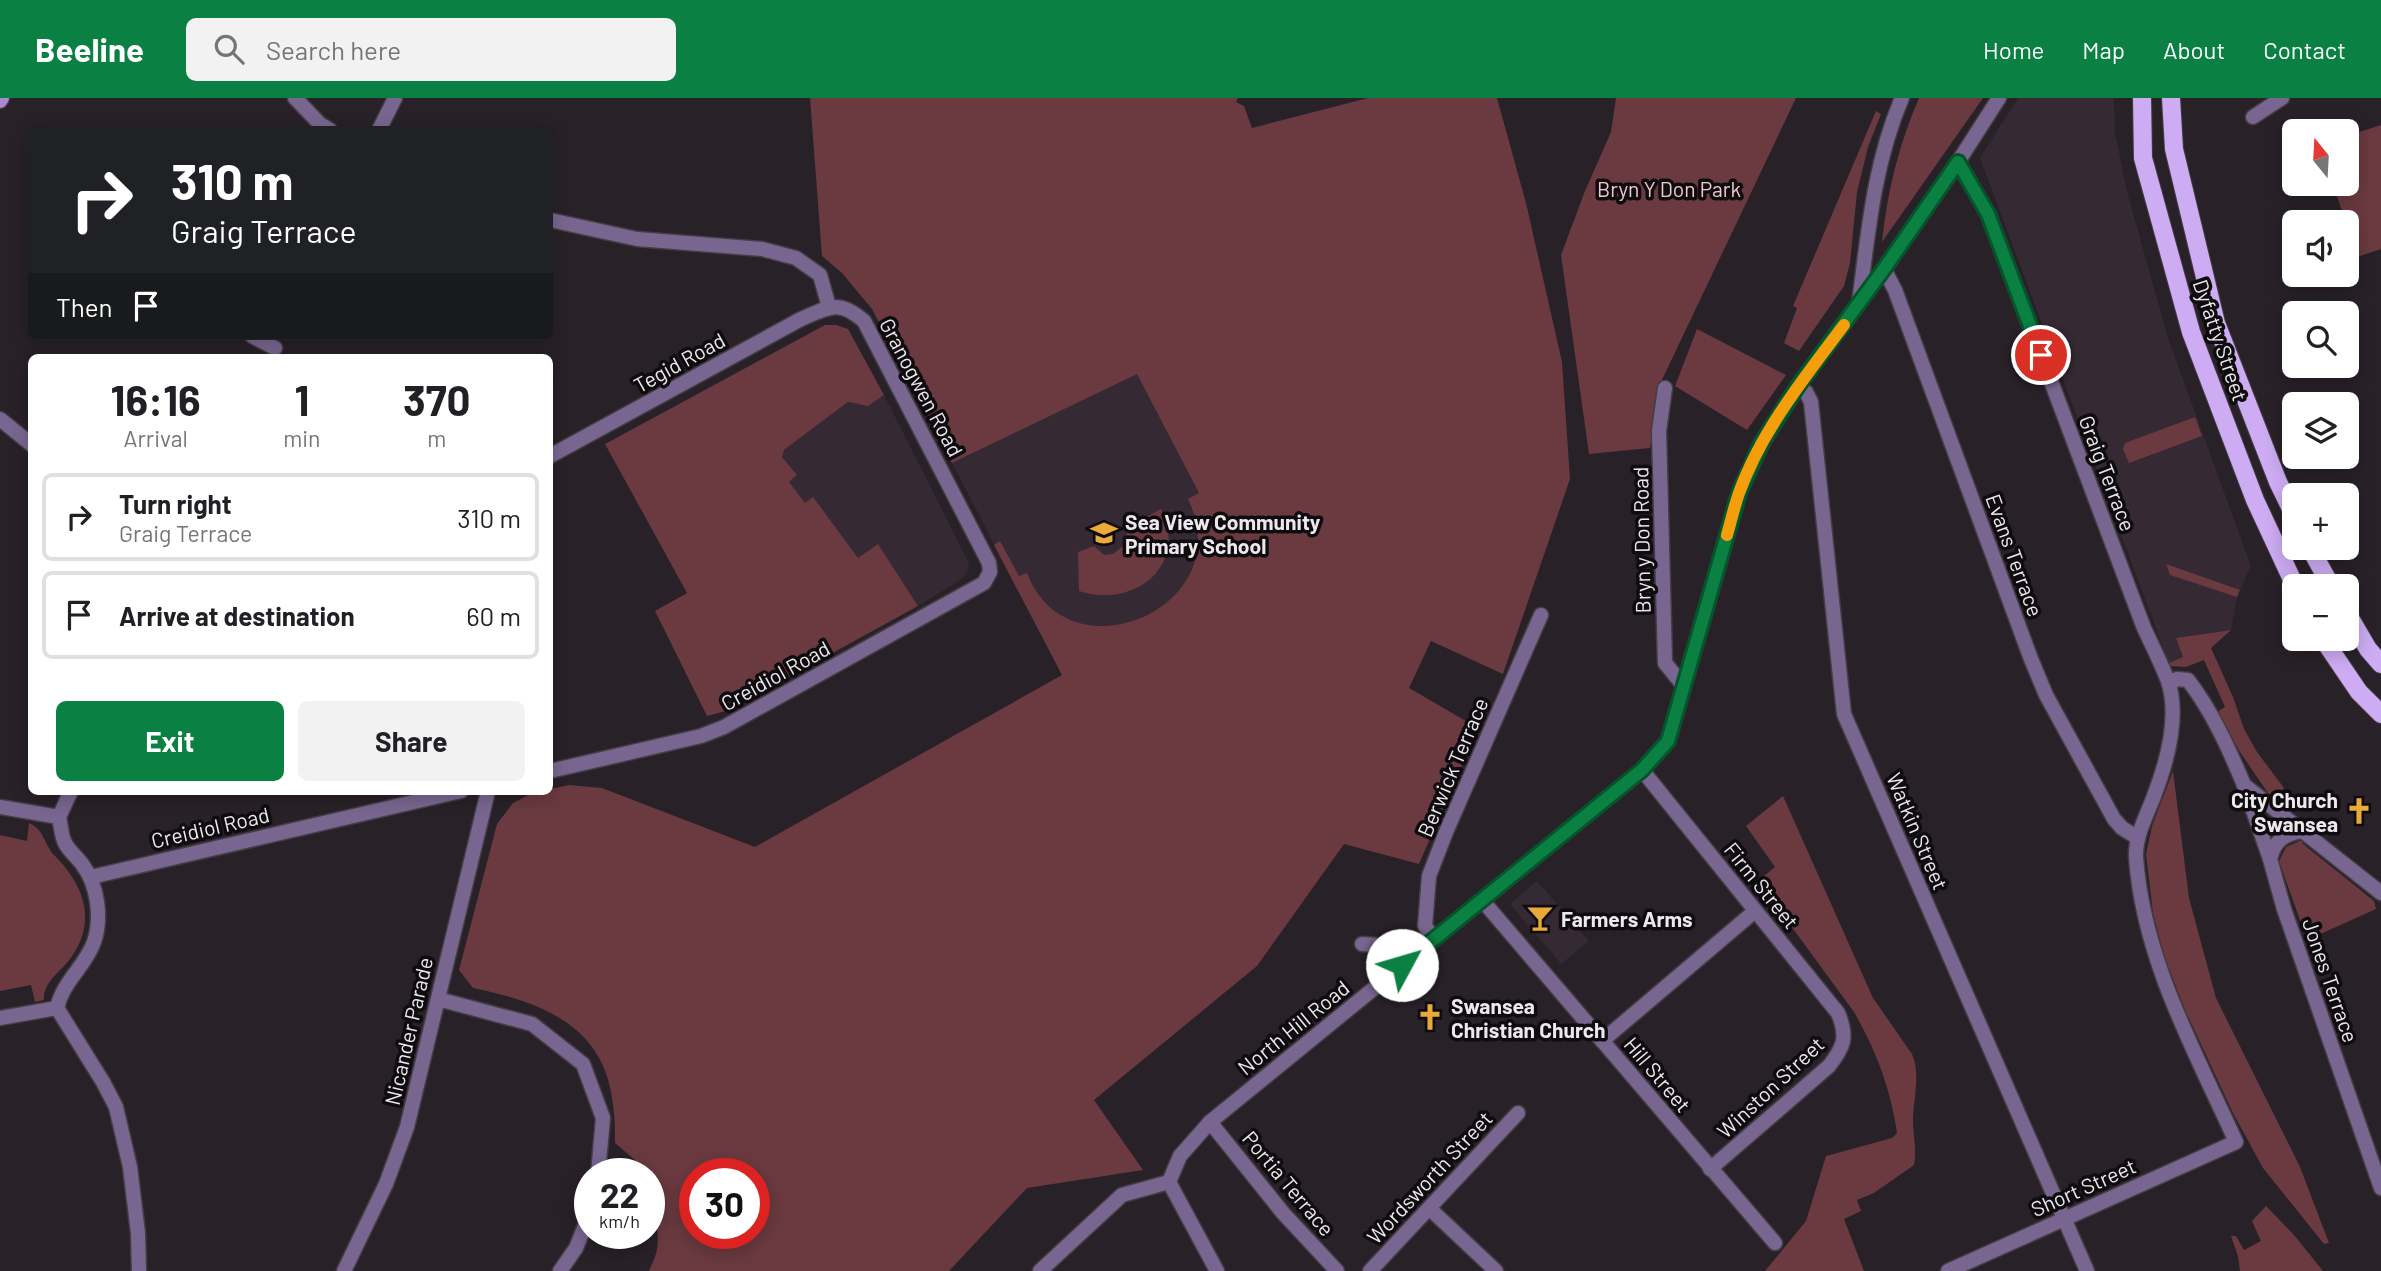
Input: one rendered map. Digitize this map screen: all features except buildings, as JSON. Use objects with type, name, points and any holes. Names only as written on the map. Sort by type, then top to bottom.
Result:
[{"type":"main road","name":"Dyfatty Street","points":[[2142,98],[2143,158],[2191,332],[2255,500],[2289,574]]},
{"type":"main road","name":"Dyfatty Street","points":[[2171,98],[2174,149],[2216,323],[2282,490]]},
{"type":"main road","points":[[2359,634],[2381,664]]},
{"type":"main road","points":[[2331,651],[2359,692],[2381,714]]},
{"type":"street","points":[[295,98],[323,126]]},
{"type":"street","points":[[381,126],[395,98]]},
{"type":"street","points":[[1859,304],[1874,188],[1890,125],[1902,98]]},
{"type":"street","name":"North Hill Road","points":[[1169,1182],[1180,1156],[1210,1122],[1642,770],[1668,741],[1739,493],[1762,442],[1798,386],[1958,162],[1999,98]]},
{"type":"street","points":[[2253,117],[2282,98]]},
{"type":"street","name":"Graig Terrace","points":[[1958,162],[1988,214],[2144,628],[2169,684],[2172,721],[2163,773],[2138,838]]},
{"type":"street","points":[[553,221],[637,239],[762,249],[796,258],[820,275],[829,307]]},
{"type":"street","name":"Evans Terrace","points":[[1884,269],[1895,290],[2046,695],[2115,819],[2122,828],[2138,838]]},
{"type":"street","name":"Granogwen Road","points":[[829,307],[842,305],[864,321],[989,562]]},
{"type":"street","name":"Tegid Road","points":[[553,454],[801,319],[829,307]]},
{"type":"street","name":"Watkin Street","points":[[1798,386],[1806,392],[1811,402],[1844,714],[2087,1271]]},
{"type":"street","name":"Bryn y Don Road","points":[[1665,388],[1659,431],[1665,663],[1683,685]]},
{"type":"street","points":[[0,419],[28,443]]},
{"type":"street","name":"Creidiol Road","points":[[553,770],[701,736],[724,727],[984,583],[990,572],[989,562]]},
{"type":"street","name":"Berwick Terrace","points":[[1429,943],[1425,926],[1429,876],[1541,615]]},
{"type":"street","name":"Jones Terrace","points":[[2169,684],[2177,679],[2188,680],[2198,693],[2233,758],[2270,859],[2284,909],[2381,1188]]},
{"type":"street","name":"Firm Street","points":[[1642,770],[1839,1013],[1844,1028]]},
{"type":"street","points":[[2244,785],[2381,893]]},
{"type":"street","points":[[57,1008],[64,987],[88,956],[95,940],[98,921],[91,877],[67,847],[59,817],[69,795]]},
{"type":"street","name":"Creidiol Road","points":[[91,877],[444,795]]},
{"type":"street","name":"Nicander Parade","points":[[344,1271],[386,1184],[407,1127],[487,795]]},
{"type":"street","points":[[0,807],[59,817]]},
{"type":"street","points":[[2270,859],[2274,846],[2284,834],[2302,831]]},
{"type":"street","name":"Short Street","points":[[1948,1271],[2236,1142],[2177,1016],[2161,968],[2144,912],[2136,853],[2138,838]]},
{"type":"street","name":"Hill Street","points":[[1482,900],[1775,1243]]},
{"type":"street","points":[[1602,1041],[1755,911]]},
{"type":"street","points":[[1362,944],[1429,943]]},
{"type":"street","points":[[438,999],[532,1024],[583,1064],[603,1118],[599,1158]]},
{"type":"street","points":[[0,1018],[57,1008]]},
{"type":"street","points":[[57,1008],[116,1107],[130,1167],[138,1233],[139,1271]]},
{"type":"street","name":"Winston Street","points":[[1710,1169],[1829,1066],[1841,1050],[1844,1028]]},
{"type":"street","name":"Wordsworth Street","points":[[1370,1271],[1518,1113]]},
{"type":"street","name":"Portia Terrace","points":[[1210,1122],[1283,1213],[1337,1271]]},
{"type":"street","points":[[1040,1271],[1122,1195],[1169,1182],[1217,1271]]},
{"type":"street","points":[[1429,1208],[1496,1271]]},
{"type":"street","points":[[560,1271],[575,1249]]},
{"type":"shaded area","points":[[2018,98],[2114,98],[2115,133],[2128,195],[2168,338],[2251,566],[2237,597],[2231,630],[2176,638],[2183,657],[2169,663],[1980,158]]},
{"type":"shaded area","name":"Sea View Community Primary School","points":[[1137,373],[1244,579],[1062,675],[952,463]]},
{"type":"shaded area","points":[[884,395],[969,563],[967,573],[959,581],[918,606],[878,544],[858,559],[813,498],[805,503],[788,482],[782,457],[784,450],[848,402],[868,406]]},
{"type":"shaded area","points":[[1537,881],[1589,941],[1561,964],[1510,904]]},
{"type":"green space","points":[[810,98],[1238,98],[1236,102],[1244,106],[1252,128],[1368,98],[1497,98],[1526,203],[1562,362],[1570,479],[1503,674],[1431,641],[1409,688],[1478,728],[1419,864],[1344,844],[1257,966],[1094,1100],[1143,1170],[1027,1188],[949,1271],[649,1271],[657,1249],[665,1249],[665,1158],[632,1158],[615,1143],[615,1119],[607,1078],[597,1055],[583,1037],[566,1022],[545,1010],[473,988],[459,970],[497,824],[513,803],[528,795],[553,795],[553,788],[569,785],[602,788],[755,847],[1062,675],[994,545],[1000,541],[1019,576],[1027,573],[1048,605],[1077,622],[1110,626],[1143,617],[1171,599],[1191,572],[1198,538],[1188,499],[1199,493],[1137,374],[952,463],[872,309],[842,273],[822,256]]},
{"type":"green space","name":"Bryn Y Don Park","points":[[1616,98],[1796,98],[1660,384],[1650,448],[1589,454],[1561,255],[1611,132]]},
{"type":"green space","points":[[1919,98],[1983,98],[1882,242],[1895,169]]},
{"type":"green space","points":[[1876,111],[1881,114],[1868,147],[1857,192],[1850,263],[1844,286],[1799,351],[1784,343],[1797,308],[1793,306]]},
{"type":"green space","points":[[2381,125],[2381,249],[2359,256],[2359,210],[2342,210],[2337,196],[2359,196],[2359,132]]},
{"type":"green space","points":[[825,325],[848,329],[884,395],[868,406],[848,402],[784,450],[782,457],[797,475],[789,482],[805,503],[813,497],[858,558],[878,544],[918,606],[729,710],[707,716],[655,611],[687,593],[605,444]]},
{"type":"green space","points":[[1697,329],[1786,375],[1747,430],[1675,386]]},
{"type":"green space","points":[[2195,417],[2202,436],[2129,463],[2123,449],[2125,443]]},
{"type":"green space","points":[[1161,509],[1168,530],[1168,548],[1162,565],[1151,578],[1136,588],[1119,594],[1099,595],[1079,591],[1078,552],[1094,546],[1104,555],[1113,554],[1127,543],[1126,528]]},
{"type":"green space","points":[[2166,564],[2240,590],[2237,597],[2170,575]]},
{"type":"green space","points":[[2231,630],[2211,648],[2244,729],[2257,752],[2284,788],[2272,799],[2217,712],[2225,707],[2204,660],[2186,667],[2170,666],[2169,663],[2183,657],[2176,638]]},
{"type":"green space","points":[[2173,771],[2189,898],[2216,998],[2300,1167],[2329,1243],[2324,1244],[2263,1168],[2234,1115],[2186,1012],[2165,959],[2153,913],[2146,854],[2152,826]]},
{"type":"green space","points":[[1783,796],[1873,998],[1915,1062],[1914,1165],[1874,1193],[1857,1200],[1861,1211],[1844,1219],[1864,1271],[1765,1271],[1806,1221],[1826,1156],[1892,1138],[1897,1133],[1887,1086],[1862,1026],[1758,881],[1775,867],[1746,826]]},
{"type":"green space","points":[[29,823],[38,830],[51,852],[75,881],[81,894],[85,922],[76,950],[48,984],[44,1000],[35,1002],[31,985],[0,991],[0,835],[27,841]]},
{"type":"green space","points":[[2302,840],[2303,844],[2374,901],[2376,909],[2307,940],[2279,861],[2286,847]]},
{"type":"green space","points":[[2266,1206],[2323,1271],[2240,1271],[2231,1236],[2236,1236],[2244,1250],[2261,1241],[2252,1221]]},
{"type":"slow traffic","points":[[1727,535],[1739,493],[1762,442],[1798,386],[1844,325]]},
{"type":"place","name":"Sea View Community Primary School","points":[[1104,533]]},
{"type":"place","name":"City Church Swansea","points":[[2359,811]]},
{"type":"place","name":"Farmers Arms","points":[[1540,918]]},
{"type":"place","name":"Swansea Christian Church","points":[[1430,1017]]},
{"type":"route","points":[[1402,965],[1642,770],[1668,741],[1739,493],[1762,442],[1798,386],[1958,162],[1988,214],[2041,355]]}]
